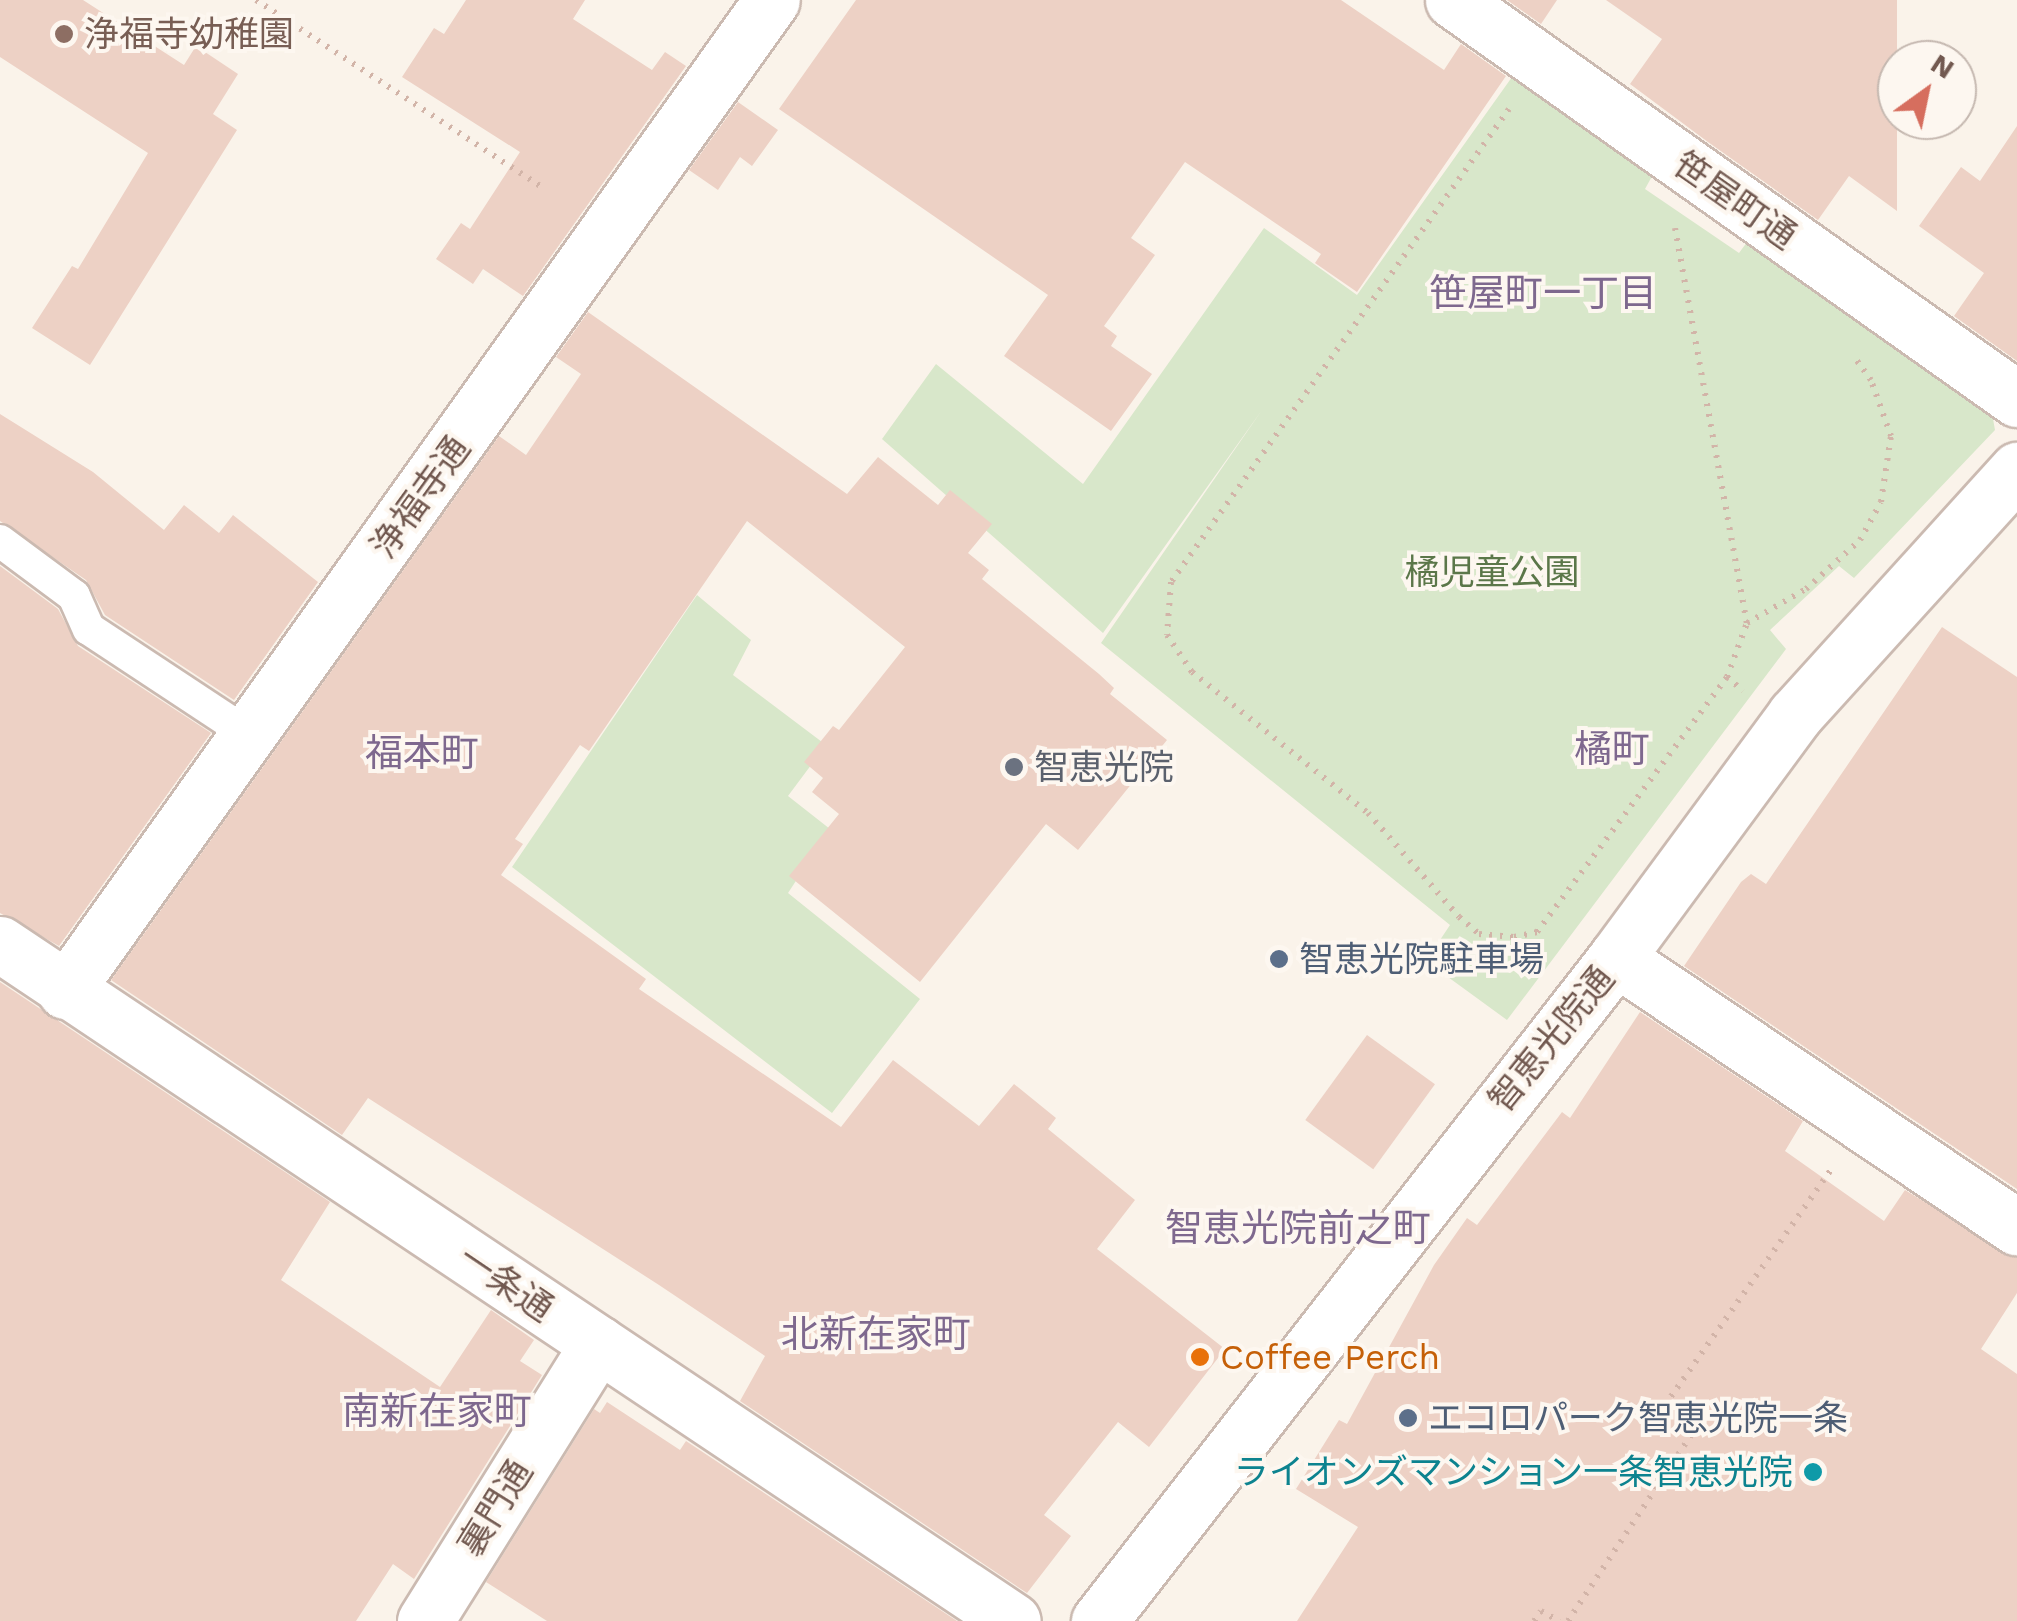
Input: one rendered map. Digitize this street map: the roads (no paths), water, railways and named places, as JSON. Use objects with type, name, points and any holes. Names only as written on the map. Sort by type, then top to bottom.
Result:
[{"type":"street","name":"浄福寺通","points":[[66,991],[772,0]]},
{"type":"street","name":"笹屋町通","points":[[1453,0],[2017,400]]},
{"type":"street","name":"智恵光院通","points":[[1099,1621],[1616,958],[1788,726],[2017,470]]},
{"type":"street","name":"一条通","points":[[0,944],[1013,1621]]},
{"type":"street","points":[[1616,958],[2017,1227]]},
{"type":"street","name":"裏門通","points":[[425,1621],[598,1344]]},
{"type":"lane","points":[[0,541],[74,596],[90,628],[250,735]]},
{"type":"place","name":"浄福寺幼稚園","points":[[64,34]]},
{"type":"place","name":"智恵光院","points":[[1014,767]]},
{"type":"place","name":"智恵光院駐車場","points":[[1279,959]]},
{"type":"place","name":"Coffee Perch","points":[[1200,1357]]},
{"type":"place","name":"エコロパーク智恵光院一条","points":[[1408,1418]]},
{"type":"place","name":"ライオンズマンション一条智恵光院","points":[[1813,1472]]},
{"type":"district","name":"笹屋町一丁目","points":[[1543,294]]},
{"type":"district","name":"橘町","points":[[1612,750]]},
{"type":"district","name":"福本町","points":[[422,754]]},
{"type":"district","name":"智恵光院前之町","points":[[1298,1229]]},
{"type":"district","name":"北新在家町","points":[[876,1335]]},
{"type":"district","name":"南新在家町","points":[[437,1412]]},
{"type":"park label","name":"橘児童公園","points":[[1492,572]]}]
